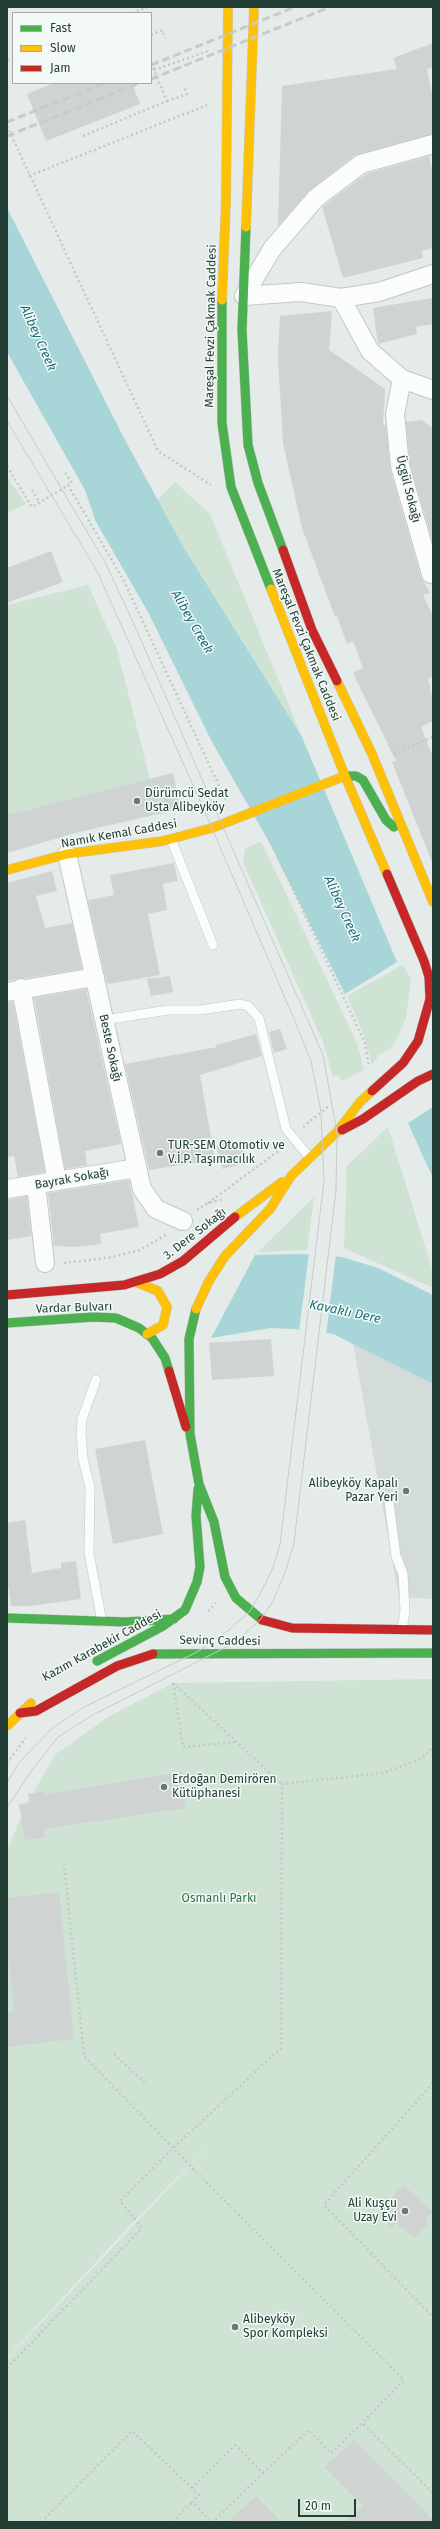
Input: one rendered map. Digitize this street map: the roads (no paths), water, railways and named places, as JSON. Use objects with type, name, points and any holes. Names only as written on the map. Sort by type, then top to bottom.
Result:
[{"type":"main road","name":"Mareşal Fevzi Çakmak Caddesi","points":[[228,7],[226,201],[221,321],[222,423],[226,462],[231,487],[345,776],[424,961],[429,977],[430,999],[418,1041],[403,1063],[360,1102],[337,1132]]},
{"type":"main road","name":"Mareşal Fevzi Çakmak Caddesi","points":[[254,7],[242,330],[248,445],[258,483],[312,630],[376,762],[433,902]]},
{"type":"main road","name":"Namık Kemal Caddesi","points":[[7,870],[67,854],[171,839],[223,825],[345,776]]},
{"type":"main road","points":[[345,776],[356,776],[363,780],[386,820],[406,834]]},
{"type":"main road","points":[[199,1484],[190,1434],[191,1408],[189,1354],[194,1314],[209,1281],[225,1256],[270,1209],[291,1176],[337,1132],[363,1119],[418,1081],[433,1074]]},
{"type":"main road","name":"3. Dere Sokağı","points":[[7,1295],[86,1289],[136,1282],[160,1274],[183,1261],[221,1228],[291,1176]]},
{"type":"main road","points":[[136,1282],[148,1284],[158,1291],[167,1307],[163,1325],[147,1334]]},
{"type":"main road","name":"Vardar Bulvarı","points":[[7,1324],[93,1317],[116,1318],[147,1334],[164,1358],[182,1417],[190,1434]]},
{"type":"main road","name":"Sevinç Caddesi","points":[[199,1484],[214,1522],[225,1577],[236,1598],[260,1620],[284,1626],[433,1630]]},
{"type":"main road","name":"Kazım Karabekir Caddesi","points":[[91,1664],[174,1619],[185,1610],[197,1582],[200,1567],[196,1516],[199,1484]]},
{"type":"main road","name":"Sevinç Caddesi","points":[[7,1618],[102,1622],[174,1619]]},
{"type":"main road","name":"Sevinç Caddesi","points":[[20,1713],[36,1711],[117,1666],[155,1653],[433,1653]]},
{"type":"main road","name":"Kazım Karabekir Caddesi","points":[[7,1726],[41,1695]]},
{"type":"street","points":[[244,296],[272,249],[316,198],[361,164],[433,144]]},
{"type":"street","points":[[244,296],[301,292],[341,298],[379,292],[433,274]]},
{"type":"street","points":[[341,298],[370,351],[402,379],[433,390]]},
{"type":"street","name":"Üçgül Sokağı","points":[[402,379],[395,414],[400,466],[431,574]]},
{"type":"street","name":"Beste Sokağı","points":[[67,854],[142,1189],[156,1209],[183,1221]]},
{"type":"street","points":[[57,1181],[14,990],[94,977]]},
{"type":"street","name":"Bayrak Sokağı","points":[[7,1189],[36,1186],[57,1181],[137,1168]]},
{"type":"street","points":[[36,1186],[45,1263]]},
{"type":"lane","points":[[171,839],[213,945]]},
{"type":"lane","points":[[104,1020],[168,1010],[201,1010],[240,1004],[248,1006],[259,1018],[286,1129],[310,1158]]},
{"type":"lane","points":[[96,1380],[82,1419],[81,1433],[83,1460],[90,1487],[89,1553],[102,1622]]},
{"type":"lane","points":[[388,1502],[396,1556],[402,1574],[405,1611],[402,1629]]},
{"type":"water","name":"Alibey Creek","points":[[7,208],[124,438],[184,548],[302,737],[397,962],[345,994],[269,842],[212,742],[148,612],[96,522],[85,490],[7,352]]},
{"type":"water","points":[[433,1107],[433,1178],[408,1123]]},
{"type":"water","name":"Kavaklı Dere","points":[[301,1254],[342,1257],[378,1268],[433,1295],[433,1384],[333,1334],[294,1329],[271,1328],[211,1338],[255,1255]]},
{"type":"tram line","points":[[7,396],[106,564],[133,622],[323,1055],[337,1132],[336,1190],[294,1543],[286,1570],[272,1603],[260,1620],[234,1643],[91,1716],[58,1737],[32,1770],[7,1808]]},
{"type":"tram line","points":[[7,421],[97,571],[205,812],[294,1019],[311,1061],[321,1112],[324,1181],[280,1544],[273,1568],[259,1596],[250,1611],[230,1629],[197,1652],[84,1707],[51,1729],[19,1763],[7,1783]]},
{"type":"railway","points":[[152,65],[295,7]]},
{"type":"railway","points":[[152,79],[330,7]]},
{"type":"railway","points":[[7,122],[102,84]]},
{"type":"railway","points":[[7,136],[137,84]]},
{"type":"place","name":"Dürümcü Sedat Usta Alibeyköy","points":[[137,801]]},
{"type":"place","name":"TUR-SEM Otomotiv ve V.İ.P. Taşımacılık","points":[[160,1153]]},
{"type":"place","name":"Alibeyköy Kapalı Pazar Yeri","points":[[406,1491]]},
{"type":"place","name":"Erdoğan Demirören Kütüphanesi","points":[[164,1787]]},
{"type":"place","name":"Ali Kuşçu Uzay Evi","points":[[405,2211]]},
{"type":"place","name":"Alibeyköy Spor Kompleksi","points":[[235,2327]]},
{"type":"park label","name":"Osmanlı Parkı","points":[[219,1899]]}]
